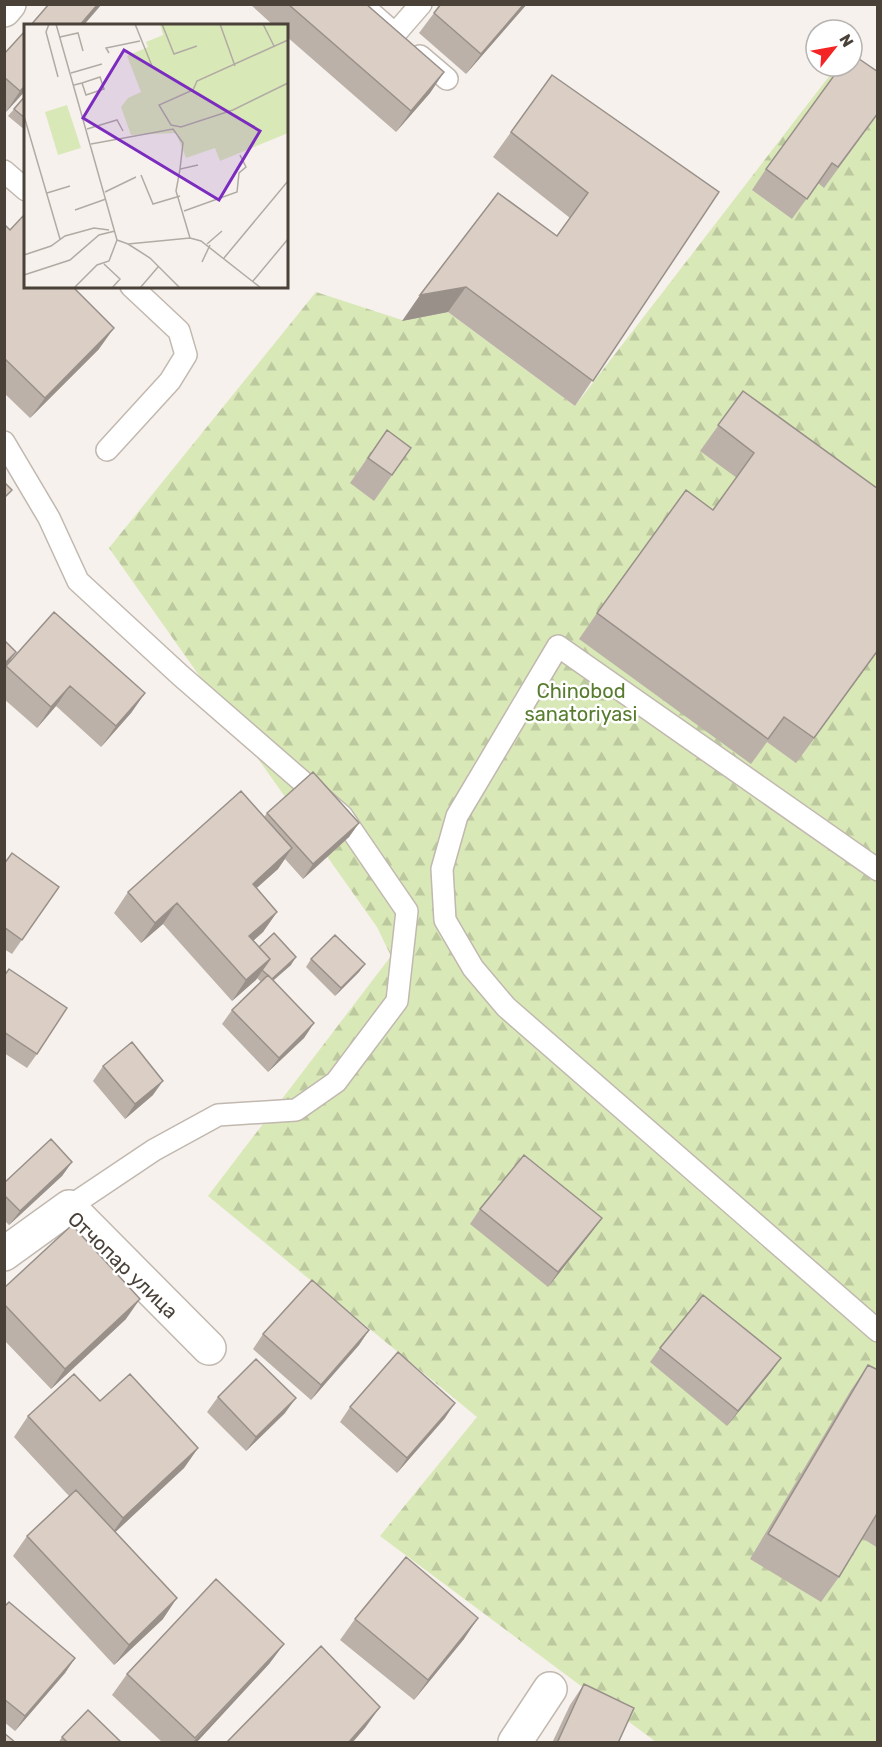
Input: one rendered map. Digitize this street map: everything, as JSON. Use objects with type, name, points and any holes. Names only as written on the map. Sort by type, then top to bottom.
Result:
[{"type":"street","points":[[4,10],[9,4]]},
{"type":"street","name":"Отчопар улица","points":[[4,1254],[69,1207],[209,1348]]},
{"type":"street","points":[[515,1743],[550,1689]]},
{"type":"lane","points":[[361,4],[447,79]]},
{"type":"lane","points":[[395,34],[421,4]]},
{"type":"lane","points":[[4,171],[24,188]]},
{"type":"lane","points":[[107,450],[170,381],[186,355],[179,331],[133,288]]},
{"type":"lane","points":[[4,442],[49,518],[78,581],[180,675],[342,816],[407,911],[398,1000],[336,1082],[296,1110],[218,1115],[154,1150],[69,1207]]},
{"type":"lane","points":[[878,870],[558,646],[457,816],[442,869],[445,920],[473,968],[506,1006],[878,1331]]},
{"type":"green space","name":"Chinobod sanatoriyasi","points":[[828,78],[858,78],[877,93],[877,1742],[656,1742],[380,1536],[477,1417],[208,1196],[391,956],[377,927],[109,548],[316,292],[402,320],[448,312],[575,406]]},
{"type":"building","points":[[49,4],[98,4],[81,24],[32,24]]},
{"type":"building","points":[[288,4],[366,4],[444,72],[411,111]]},
{"type":"building","points":[[441,4],[524,4],[481,54],[434,13]]},
{"type":"building","points":[[24,32],[24,87],[20,91],[4,77],[4,54]]},
{"type":"building","points":[[864,62],[878,72],[878,113],[838,167],[832,163],[807,199],[766,169],[832,78],[864,78]]},
{"type":"building","points":[[552,75],[719,192],[593,381],[466,287],[420,295],[498,193],[557,236],[588,193],[511,132]]},
{"type":"building","points":[[24,97],[24,117],[14,109]]},
{"type":"building","points":[[24,217],[24,288],[74,288],[114,328],[45,398],[4,358],[4,224],[10,230]]},
{"type":"building","points":[[743,391],[878,489],[878,650],[814,738],[784,717],[768,739],[597,613],[686,490],[713,510],[754,453],[718,425]]},
{"type":"building","points":[[387,430],[411,448],[392,475],[368,458]]},
{"type":"building","points":[[4,482],[12,490],[4,498]]},
{"type":"building","points":[[54,612],[145,693],[116,726],[70,686],[51,707],[6,666]]},
{"type":"building","points":[[4,640],[16,652],[4,664]]},
{"type":"building","points":[[313,772],[359,823],[313,864],[267,813]]},
{"type":"building","points":[[241,791],[292,848],[253,884],[277,912],[249,936],[270,959],[246,980],[177,903],[155,923],[128,892]]},
{"type":"building","points":[[12,853],[59,887],[22,940],[4,927],[4,864]]},
{"type":"building","points":[[274,933],[296,957],[272,979],[262,970],[270,959],[259,947]]},
{"type":"building","points":[[335,935],[365,964],[341,988],[311,959]]},
{"type":"building","points":[[9,969],[67,1008],[37,1054],[4,1032],[4,976]]},
{"type":"building","points":[[268,975],[314,1023],[279,1058],[232,1010]]},
{"type":"building","points":[[132,1042],[163,1081],[135,1104],[103,1066]]},
{"type":"building","points":[[51,1139],[72,1162],[20,1211],[4,1195],[4,1183]]},
{"type":"building","points":[[524,1155],[602,1218],[558,1272],[480,1209]]},
{"type":"building","points":[[72,1225],[140,1299],[65,1369],[4,1304],[4,1288]]},
{"type":"building","points":[[312,1280],[369,1330],[321,1385],[263,1334]]},
{"type":"building","points":[[703,1295],[781,1358],[738,1411],[660,1348]]},
{"type":"building","points":[[398,1352],[455,1403],[407,1458],[350,1407]]},
{"type":"building","points":[[256,1359],[296,1398],[256,1437],[218,1397]]},
{"type":"building","points":[[868,1365],[878,1370],[878,1512],[839,1577],[768,1534]]},
{"type":"building","points":[[74,1374],[100,1401],[130,1374],[198,1448],[123,1518],[28,1416]]},
{"type":"building","points":[[76,1490],[177,1598],[129,1645],[27,1536]]},
{"type":"building","points":[[406,1557],[478,1618],[428,1680],[355,1619]]},
{"type":"building","points":[[216,1579],[284,1644],[195,1738],[127,1674]]},
{"type":"building","points":[[9,1602],[75,1658],[25,1716],[4,1699],[4,1607]]},
{"type":"building","points":[[321,1646],[380,1707],[348,1743],[226,1743]]},
{"type":"building","points":[[584,1684],[634,1708],[618,1743],[557,1743]]},
{"type":"building","points":[[88,1710],[122,1743],[68,1743],[62,1737]]},
{"type":"building","points":[[4,1733],[16,1743],[4,1743]]}]
